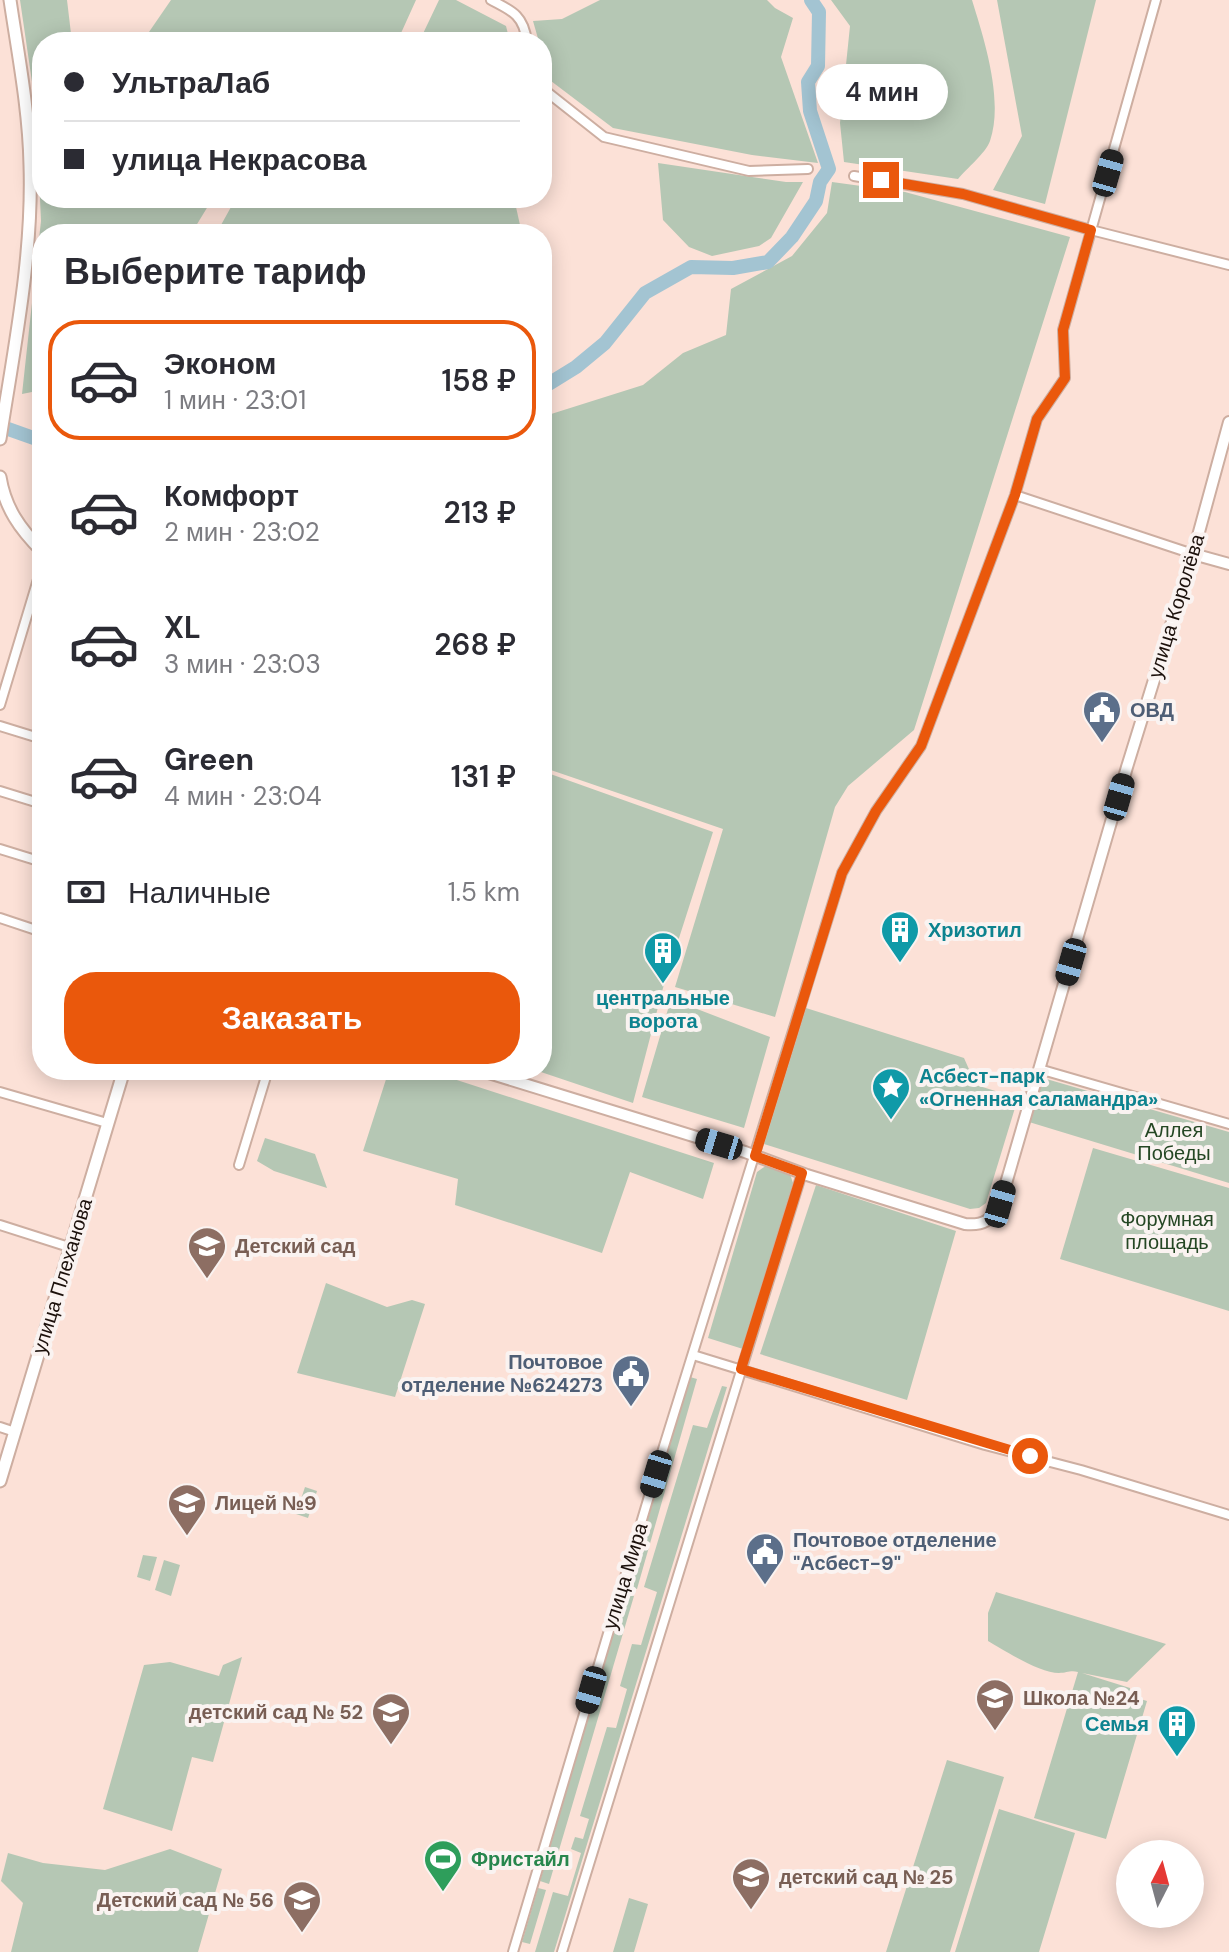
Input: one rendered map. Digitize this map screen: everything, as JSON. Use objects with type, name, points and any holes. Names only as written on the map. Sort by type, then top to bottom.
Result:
[{"type":"main road","points":[[0,439],[25,270],[30,190],[30,161],[10,0]]},
{"type":"main road","points":[[0,477],[5,499],[17,523],[32,540]]},
{"type":"main road","name":"улица Плеханова","points":[[0,1481],[121,1080]]},
{"type":"street","points":[[491,0],[514,12],[526,32]]},
{"type":"street","name":"улица Мира","points":[[513,1952],[842,873],[876,811],[921,746],[1015,495],[1037,419],[1065,378],[1063,330],[1156,0]]},
{"type":"street","points":[[552,96],[604,137],[749,171],[808,169]]},
{"type":"street","points":[[854,176],[963,194],[1229,265]]},
{"type":"street","name":"улица Королёва","points":[[802,1173],[965,1224],[977,1226],[994,1216],[1193,554],[1229,422]]},
{"type":"street","points":[[1015,495],[1229,564]]},
{"type":"street","points":[[0,705],[32,599]]},
{"type":"street","points":[[0,726],[32,736]]},
{"type":"street","points":[[0,791],[32,801]]},
{"type":"street","points":[[0,849],[32,859]]},
{"type":"street","points":[[0,918],[32,928]]},
{"type":"street","points":[[1039,1069],[1229,1124]]},
{"type":"street","points":[[239,1165],[265,1080]]},
{"type":"street","points":[[511,1080],[802,1173],[562,1952]]},
{"type":"street","points":[[0,1092],[107,1123]]},
{"type":"street","points":[[0,1225],[72,1248]]},
{"type":"street","points":[[693,1355],[985,1445],[1081,1470],[1229,1515]]},
{"type":"street","points":[[0,1427],[15,1432]]},
{"type":"green space","points":[[20,0],[67,0],[71,32],[32,32],[32,82]]},
{"type":"green space","points":[[171,0],[416,0],[402,32],[149,32]]},
{"type":"green space","points":[[439,0],[456,0],[506,26],[508,32],[424,32]]},
{"type":"green space","points":[[600,0],[767,0],[793,18],[781,57],[818,163],[752,155],[613,128],[552,82],[552,32],[536,32],[533,21],[562,19]]},
{"type":"green space","points":[[831,0],[972,0],[991,70],[994,125],[988,146],[958,179],[844,162],[840,123],[850,26]]},
{"type":"green space","points":[[997,0],[1096,0],[1045,204],[993,190],[1022,136]]},
{"type":"green space","points":[[658,163],[803,182],[771,238],[759,246],[712,256],[689,247],[663,220]]},
{"type":"green space","points":[[832,182],[905,192],[1070,237],[914,730],[848,786],[835,807],[775,1017],[675,987],[723,829],[552,770],[552,414],[643,385],[683,353],[726,335],[731,289],[792,256],[827,213]]},
{"type":"green space","points":[[40,208],[207,208],[197,224],[41,224]]},
{"type":"green space","points":[[230,208],[516,208],[520,224],[222,224]]},
{"type":"green space","points":[[32,303],[32,392],[22,394]]},
{"type":"green space","points":[[552,775],[713,832],[663,988],[633,1103],[552,1076]]},
{"type":"green space","points":[[671,999],[770,1037],[744,1128],[642,1097]]},
{"type":"green space","name":"Асбест-парк «Огненная саламандра»","points":[[806,1008],[964,1058],[976,1085],[1018,1098],[986,1203],[970,1209],[764,1144]]},
{"type":"green space","name":"Аллея Победы","points":[[1043,1078],[1229,1132],[1229,1183],[1029,1122]]},
{"type":"green space","points":[[386,1080],[457,1080],[714,1163],[703,1199],[630,1172],[602,1253],[455,1205],[458,1179],[363,1151]]},
{"type":"green space","points":[[265,1138],[315,1154],[327,1188],[274,1171],[257,1161]]},
{"type":"green space","name":"Форумная площадь","points":[[1093,1148],[1229,1188],[1229,1311],[1060,1259]]},
{"type":"green space","points":[[767,1165],[789,1171],[793,1183],[743,1349],[708,1338],[757,1172]]},
{"type":"green space","points":[[816,1185],[956,1231],[907,1400],[760,1354]]},
{"type":"green space","points":[[326,1283],[387,1307],[412,1300],[425,1304],[395,1397],[297,1373]]},
{"type":"green space","points":[[690,1377],[697,1379],[637,1589],[628,1586]]},
{"type":"green space","points":[[722,1386],[727,1387],[554,1952],[535,1952],[553,1892],[568,1896],[581,1853],[571,1849],[575,1837],[583,1839],[589,1819],[580,1816],[607,1727],[616,1728],[627,1689],[620,1686],[632,1644],[641,1645],[657,1592],[644,1587],[693,1425],[707,1428]]},
{"type":"green space","points":[[305,1487],[317,1491],[308,1518],[296,1514]]},
{"type":"green space","points":[[143,1555],[157,1557],[150,1581],[137,1577]]},
{"type":"green space","points":[[164,1560],[180,1565],[171,1596],[155,1590]]},
{"type":"green space","points":[[996,1592],[1166,1644],[1127,1682],[1082,1673],[1130,1688],[1130,1696],[1147,1701],[1106,1839],[1034,1818],[1078,1672],[1059,1673],[1042,1669],[988,1641],[988,1613]]},
{"type":"green space","points":[[625,1594],[634,1596],[549,1884],[540,1881]]},
{"type":"green space","points":[[242,1657],[213,1762],[192,1757],[172,1831],[103,1809],[144,1665],[170,1662],[219,1676],[223,1665]]},
{"type":"green space","points":[[947,1760],[1004,1777],[950,1952],[886,1952]]},
{"type":"green space","points":[[999,1809],[1075,1833],[1039,1952],[955,1952]]},
{"type":"green space","points":[[170,1849],[222,1869],[198,1952],[11,1952],[23,1903],[1,1881],[8,1853],[43,1863],[105,1870]]},
{"type":"green space","points":[[538,1888],[546,1890],[530,1944],[522,1942]]},
{"type":"green space","points":[[629,1898],[648,1904],[634,1952],[613,1952]]},
{"type":"waterway","points":[[552,382],[605,343],[645,293],[691,267],[733,268],[768,262],[792,237],[816,201],[820,182],[829,169],[810,111],[808,82],[818,66],[819,12],[811,0]]},
{"type":"waterway","points":[[0,426],[32,437]]},
{"type":"place","name":"ОВД","points":[[1102,744]]},
{"type":"place","name":"Хризотил","points":[[900,964]]},
{"type":"place","name":"центральные ворота","points":[[663,985]]},
{"type":"place","name":"Асбест-парк «Огненная саламандра»","points":[[891,1121]]},
{"type":"place","name":"Детский сад","points":[[207,1280]]},
{"type":"place","name":"Почтовое отделение №624273","points":[[631,1408]]},
{"type":"place","name":"Лицей №9","points":[[187,1537]]},
{"type":"place","name":"Почтовое отделение \"Асбест-9\"","points":[[765,1586]]},
{"type":"place","name":"Школа №24","points":[[995,1732]]},
{"type":"place","name":"детский сад № 52","points":[[391,1746]]},
{"type":"place","name":"Семья","points":[[1177,1758]]},
{"type":"place","name":"Фристайл","points":[[443,1893]]},
{"type":"place","name":"детский сад № 25","points":[[751,1911]]},
{"type":"place","name":"Детский сад № 56","points":[[302,1934]]},
{"type":"route","points":[[881,180],[963,194],[1091,230],[1063,330],[1065,378],[1037,419],[1015,495],[921,746],[876,811],[842,873],[790,1036],[755,1156],[802,1173],[741,1369],[985,1445],[1030,1456]]}]
